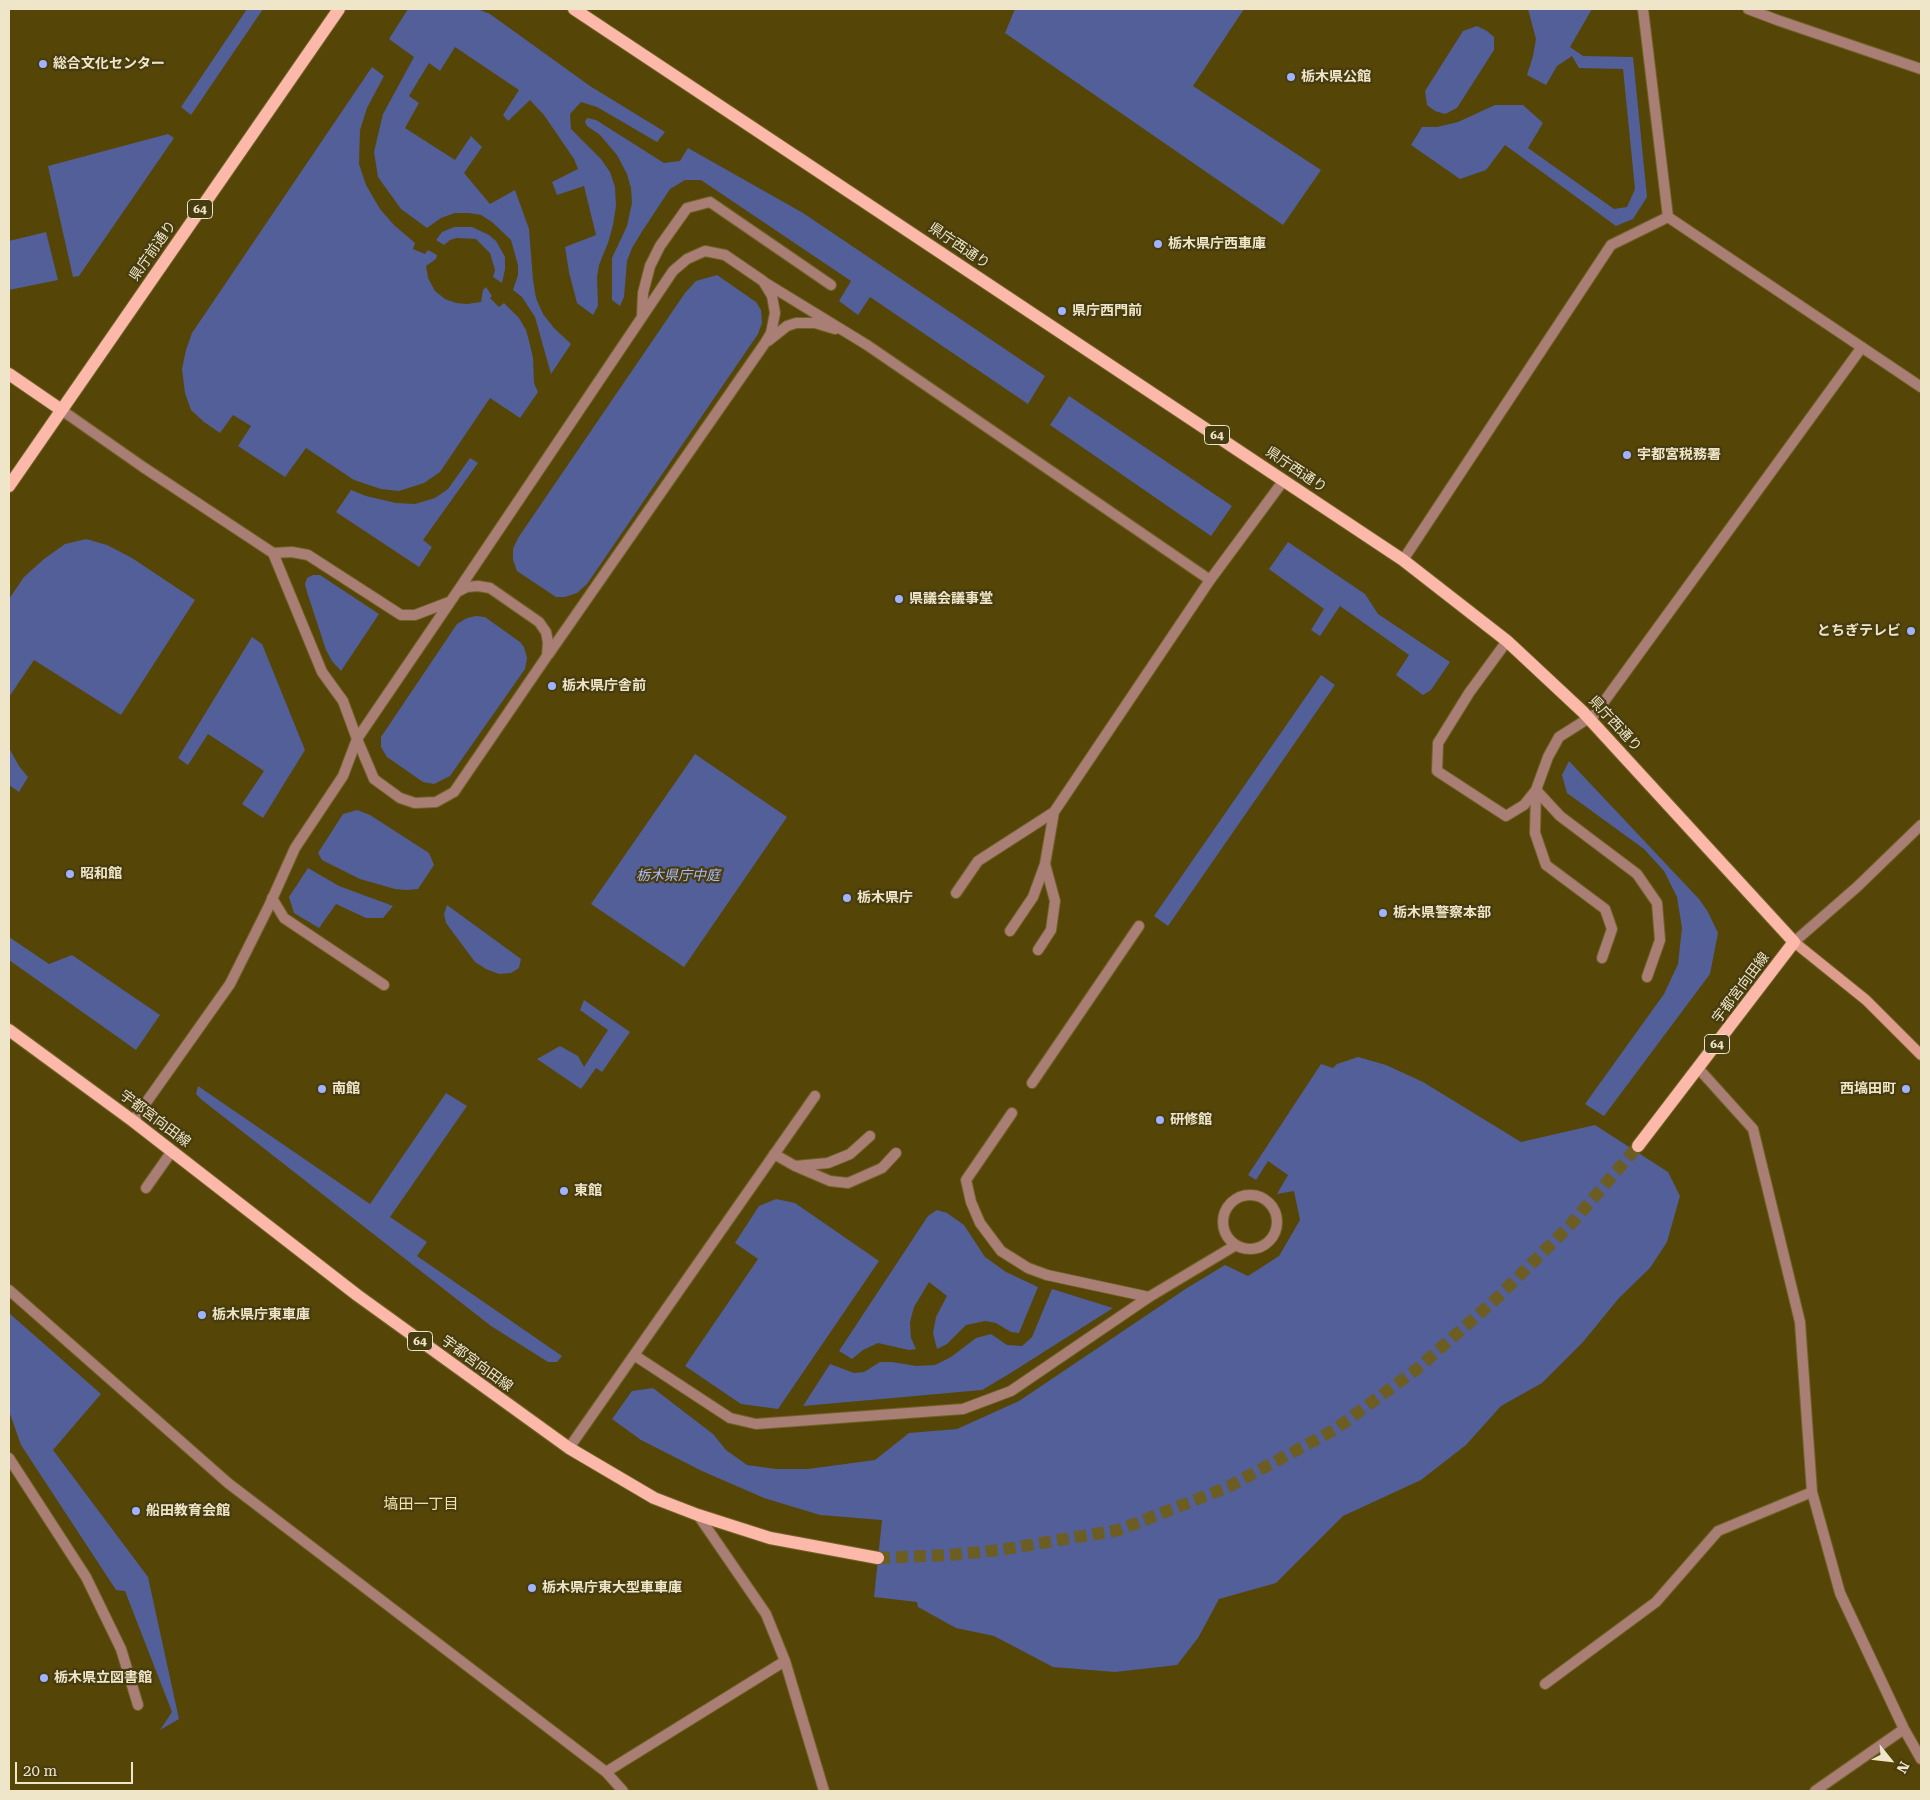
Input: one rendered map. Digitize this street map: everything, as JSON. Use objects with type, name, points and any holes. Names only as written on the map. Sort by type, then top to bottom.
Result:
[{"type":"main road","name":"県庁前通り","points":[[9,486],[339,9]]},
{"type":"main road","name":"県庁西通り","points":[[574,9],[1403,560],[1507,641],[1589,718],[1794,942]]},
{"type":"main road","points":[[9,374],[60,410]]},
{"type":"main road","name":"宇都宮向田線","points":[[1638,1146],[1794,942]]},
{"type":"main road","name":"宇都宮向田線","points":[[9,1030],[133,1121],[357,1295],[569,1448],[654,1498],[698,1515],[770,1538],[878,1558]]},
{"type":"street","points":[[1643,9],[1668,216],[1921,387]]},
{"type":"street","points":[[1748,9],[1921,69]]},
{"type":"street","points":[[642,317],[643,293],[650,266],[660,246],[687,208],[710,202],[831,284]]},
{"type":"street","points":[[1403,560],[1611,245],[1668,216]]},
{"type":"street","points":[[133,1121],[230,984],[295,848],[343,776],[357,739],[672,271],[687,259],[705,251],[725,256],[852,336],[1210,580]]},
{"type":"street","points":[[273,552],[322,672],[343,700],[374,779],[400,798],[415,803],[436,802],[454,792],[765,343],[771,333],[775,313],[772,296],[763,281]]},
{"type":"street","points":[[765,343],[788,326],[796,323],[815,323],[852,336]]},
{"type":"street","points":[[1507,641],[1469,693],[1438,743],[1437,771],[1506,816],[1524,805],[1536,790],[1559,736],[1595,714],[1862,347]]},
{"type":"street","points":[[60,410],[143,468],[273,552],[292,552],[308,556],[401,615],[415,616],[450,602]]},
{"type":"street","points":[[956,893],[978,861],[1054,812],[1210,580],[1284,480]]},
{"type":"street","points":[[457,592],[473,587],[490,588],[539,622],[546,632],[547,656]]},
{"type":"street","points":[[1536,790],[1535,833],[1546,866],[1605,909],[1612,929],[1602,958]]},
{"type":"street","points":[[1536,790],[1560,816],[1637,874],[1657,903],[1660,940],[1647,977]]},
{"type":"street","points":[[1010,931],[1033,897],[1045,864],[1054,812]]},
{"type":"street","points":[[1794,942],[1857,887],[1921,825]]},
{"type":"street","points":[[1038,950],[1051,930],[1055,901],[1045,864]]},
{"type":"street","points":[[272,898],[284,918],[384,985]]},
{"type":"street","points":[[1032,1083],[1138,926]]},
{"type":"street","name":"県庁西通り","points":[[1794,942],[1866,1000],[1921,1055]]},
{"type":"street","points":[[1698,1068],[1753,1129],[1800,1322],[1812,1492],[1840,1593],[1904,1730],[1921,1759]]},
{"type":"street","points":[[569,1448],[814,1096]]},
{"type":"street","points":[[1012,1113],[966,1180],[971,1202],[980,1223],[1001,1251],[1028,1268],[1047,1275],[1149,1297]]},
{"type":"street","points":[[795,1166],[828,1164],[850,1154],[870,1136]]},
{"type":"street","points":[[146,1188],[172,1151]]},
{"type":"street","points":[[774,1154],[795,1166],[830,1181],[848,1183],[882,1168],[896,1153]]},
{"type":"street","points":[[1248,1195],[1266,1201],[1272,1207],[1277,1225],[1269,1241],[1254,1249],[1246,1249],[1236,1245],[1226,1235],[1223,1226],[1226,1210],[1232,1203],[1248,1195]]},
{"type":"street","points":[[634,1356],[730,1418],[756,1424],[963,1409],[1010,1391],[1149,1297],[1236,1245]]},
{"type":"street","points":[[9,1290],[228,1483],[606,1772],[623,1791]]},
{"type":"street","points":[[9,1458],[86,1577],[121,1649],[138,1705]]},
{"type":"street","points":[[1545,1684],[1656,1602],[1718,1531],[1812,1492]]},
{"type":"street","points":[[698,1515],[766,1614],[785,1661],[824,1791]]},
{"type":"street","points":[[606,1772],[785,1661]]},
{"type":"street","points":[[1815,1791],[1904,1730]]},
{"type":"green space","points":[[247,9],[263,9],[191,115],[181,107]]},
{"type":"green space","points":[[408,9],[478,9],[490,14],[590,86],[665,132],[657,142],[597,107],[581,102],[570,114],[571,129],[601,159],[610,172],[615,187],[616,206],[613,225],[599,265],[597,277],[598,306],[593,315],[577,303],[565,247],[596,235],[584,186],[557,195],[552,182],[578,169],[574,159],[544,115],[530,100],[508,121],[503,115],[519,90],[455,47],[440,71],[429,63],[409,96],[419,103],[405,128],[455,160],[471,136],[482,147],[464,173],[490,204],[515,190],[529,229],[536,298],[543,314],[554,328],[571,344],[551,374],[535,317],[522,297],[513,290],[518,275],[518,265],[511,240],[492,222],[481,215],[469,213],[455,213],[441,218],[427,228],[401,209],[378,177],[374,152],[383,114],[414,57],[389,39]]},
{"type":"green space","points":[[1015,9],[1244,9],[1193,86],[1321,170],[1283,225],[1005,33]]},
{"type":"green space","points":[[1528,9],[1592,9],[1570,47],[1583,56],[1633,57],[1647,197],[1633,219],[1616,226],[1505,145],[1486,170],[1460,179],[1411,145],[1422,127],[1437,127],[1458,122],[1495,105],[1523,105],[1543,123],[1528,148],[1614,209],[1627,207],[1635,189],[1623,69],[1579,68],[1572,56],[1557,66],[1546,85],[1527,75],[1536,39]]},
{"type":"green space","points":[[1477,26],[1494,37],[1494,50],[1457,108],[1445,114],[1435,111],[1427,105],[1425,91],[1463,31]]},
{"type":"green space","points":[[372,67],[384,76],[367,108],[360,130],[359,164],[366,185],[380,209],[394,225],[415,243],[413,249],[425,254],[428,250],[437,255],[436,259],[426,266],[428,278],[435,291],[445,299],[467,304],[481,302],[483,290],[486,287],[492,296],[490,298],[499,307],[504,303],[519,318],[526,330],[529,341],[533,358],[534,383],[538,392],[520,418],[490,398],[440,472],[424,483],[399,491],[381,489],[354,480],[306,448],[285,477],[238,446],[251,426],[233,415],[220,433],[191,410],[185,393],[182,369],[192,333]]},
{"type":"green space","points":[[587,118],[596,120],[664,163],[680,161],[688,148],[803,213],[1045,376],[1028,404],[870,297],[858,315],[839,301],[851,281],[701,180],[685,180],[670,189],[643,230],[632,248],[627,261],[624,297],[620,306],[612,300],[612,258],[627,226],[632,203],[631,188],[627,174],[617,155],[600,135],[587,126],[585,122]]},
{"type":"green space","points":[[168,134],[174,138],[79,276],[73,277],[48,166]]},
{"type":"green space","points":[[454,227],[472,227],[489,235],[496,241],[505,257],[502,283],[493,277],[495,270],[490,253],[476,239],[457,238],[450,240],[444,245],[436,240],[442,232]]},
{"type":"green space","points":[[46,232],[58,280],[9,290],[9,241]]},
{"type":"green space","points":[[717,275],[756,302],[761,310],[762,323],[758,334],[587,584],[577,593],[565,597],[556,597],[517,571],[513,560],[513,549],[518,538],[685,293],[696,281]]},
{"type":"green space","points":[[1069,396],[1232,506],[1211,536],[1050,425]]},
{"type":"green space","points":[[470,458],[478,463],[423,540],[432,547],[419,567],[336,512],[351,490],[366,496],[396,503],[415,504],[435,498],[448,489]]},
{"type":"green space","points":[[86,539],[107,545],[132,558],[195,600],[121,715],[34,660],[9,697],[9,599],[24,577],[44,559],[65,544]]},
{"type":"green space","points":[[1288,542],[1365,594],[1378,614],[1450,662],[1431,690],[1423,695],[1396,675],[1409,655],[1340,606],[1320,636],[1311,630],[1324,609],[1269,569]]},
{"type":"green space","points":[[313,575],[320,575],[379,614],[341,671],[332,661],[326,650],[307,592],[305,584],[307,578]]},
{"type":"green space","points":[[485,617],[520,642],[524,647],[527,658],[525,669],[450,776],[434,784],[423,782],[387,757],[381,747],[381,737],[457,624],[467,618]]},
{"type":"green space","points":[[252,637],[262,644],[305,750],[263,818],[242,804],[264,771],[208,734],[188,765],[178,758]]},
{"type":"green space","points":[[1321,675],[1335,685],[1168,926],[1154,916]]},
{"type":"green space","points":[[9,748],[28,777],[19,792],[9,785]]},
{"type":"green space","name":"栃木県庁中庭","points":[[695,754],[787,817],[684,967],[591,904]]},
{"type":"green space","points":[[1569,761],[1699,899],[1708,912],[1718,933],[1710,974],[1604,1116],[1585,1104],[1664,994],[1678,964],[1682,928],[1677,897],[1664,871],[1644,849],[1567,793],[1562,775]]},
{"type":"green space","points":[[357,810],[370,815],[429,853],[434,865],[418,889],[395,889],[360,879],[322,860],[318,853],[343,814]]},
{"type":"green space","points":[[308,868],[339,886],[393,906],[383,918],[366,918],[336,904],[319,928],[294,913],[289,897]]},
{"type":"green space","points":[[447,905],[521,959],[519,968],[511,973],[499,974],[475,962],[446,923],[444,914]]},
{"type":"green space","points":[[9,937],[49,964],[72,955],[160,1015],[136,1050],[9,960]]},
{"type":"green space","points":[[584,1000],[630,1032],[602,1072],[596,1068],[581,1089],[537,1059],[560,1046],[578,1056],[584,1067],[608,1030],[580,1010]]},
{"type":"green space","points":[[1358,1057],[1386,1065],[1423,1082],[1521,1142],[1595,1125],[1668,1172],[1680,1196],[1667,1242],[1650,1268],[1619,1298],[1583,1342],[1542,1383],[1501,1406],[1466,1445],[1421,1480],[1343,1516],[1276,1583],[1219,1599],[1198,1638],[1177,1665],[1115,1672],[1053,1667],[994,1636],[956,1628],[918,1607],[917,1602],[874,1597],[882,1520],[820,1515],[764,1498],[702,1471],[641,1440],[612,1419],[632,1391],[653,1388],[713,1434],[726,1450],[747,1465],[776,1469],[808,1469],[875,1460],[909,1433],[957,1429],[1019,1401],[1187,1288],[1225,1265],[1248,1276],[1279,1256],[1300,1220],[1294,1191],[1277,1194],[1288,1175],[1268,1161],[1256,1180],[1248,1175],[1321,1064],[1333,1068],[1337,1064]]},
{"type":"green space","points":[[198,1086],[370,1204],[446,1093],[467,1106],[390,1217],[427,1242],[417,1256],[562,1356],[557,1362],[548,1362],[491,1326],[202,1100],[196,1094]]},
{"type":"green space","points":[[776,1199],[795,1203],[879,1261],[778,1409],[741,1404],[685,1366],[758,1259],[735,1243],[759,1206]]},
{"type":"green space","points":[[937,1210],[947,1213],[964,1225],[985,1257],[1006,1272],[1038,1287],[1019,1333],[1011,1332],[996,1323],[985,1321],[966,1325],[947,1344],[937,1349],[933,1333],[936,1317],[947,1296],[929,1282],[914,1307],[910,1322],[911,1338],[916,1349],[909,1350],[878,1343],[863,1350],[852,1359],[839,1351],[928,1216]]},
{"type":"green space","points":[[1052,1289],[1113,1308],[982,1390],[803,1406],[830,1364],[854,1373],[864,1372],[880,1362],[916,1366],[935,1365],[951,1357],[976,1338],[991,1334],[1007,1345],[1022,1346],[1032,1337]]},
{"type":"green space","points":[[9,1313],[101,1394],[53,1450],[148,1577],[179,1719],[160,1730],[172,1712],[125,1591],[116,1590],[21,1445],[9,1411]]},
{"type":"tunnel","points":[[878,1558],[949,1555],[1000,1550],[1119,1530],[1228,1487],[1334,1430],[1417,1369],[1498,1297],[1572,1223],[1638,1146]]},
{"type":"place","name":"総合文化センター","points":[[43,64]]},
{"type":"place","name":"栃木県公館","points":[[1291,77]]},
{"type":"place","name":"栃木県庁西車庫","points":[[1158,244]]},
{"type":"place","name":"県庁西門前","points":[[1062,311]]},
{"type":"place","name":"宇都宮税務署","points":[[1627,455]]},
{"type":"place","name":"県議会議事堂","points":[[899,599]]},
{"type":"place","name":"とちぎテレビ","points":[[1911,631]]},
{"type":"place","name":"栃木県庁舎前","points":[[552,686]]},
{"type":"place","name":"昭和館","points":[[70,874]]},
{"type":"place","name":"栃木県庁","points":[[847,898]]},
{"type":"place","name":"栃木県警察本部","points":[[1383,913]]},
{"type":"place","name":"南館","points":[[322,1089]]},
{"type":"place","name":"西塙田町","points":[[1906,1089]]},
{"type":"place","name":"研修館","points":[[1160,1120]]},
{"type":"place","name":"東館","points":[[564,1191]]},
{"type":"place","name":"栃木県庁東車庫","points":[[202,1315]]},
{"type":"place","name":"船田教育会館","points":[[136,1511]]},
{"type":"place","name":"栃木県庁東大型車車庫","points":[[532,1588]]},
{"type":"place","name":"栃木県立図書館","points":[[44,1678]]},
{"type":"district","name":"塙田一丁目","points":[[421,1505]]}]
